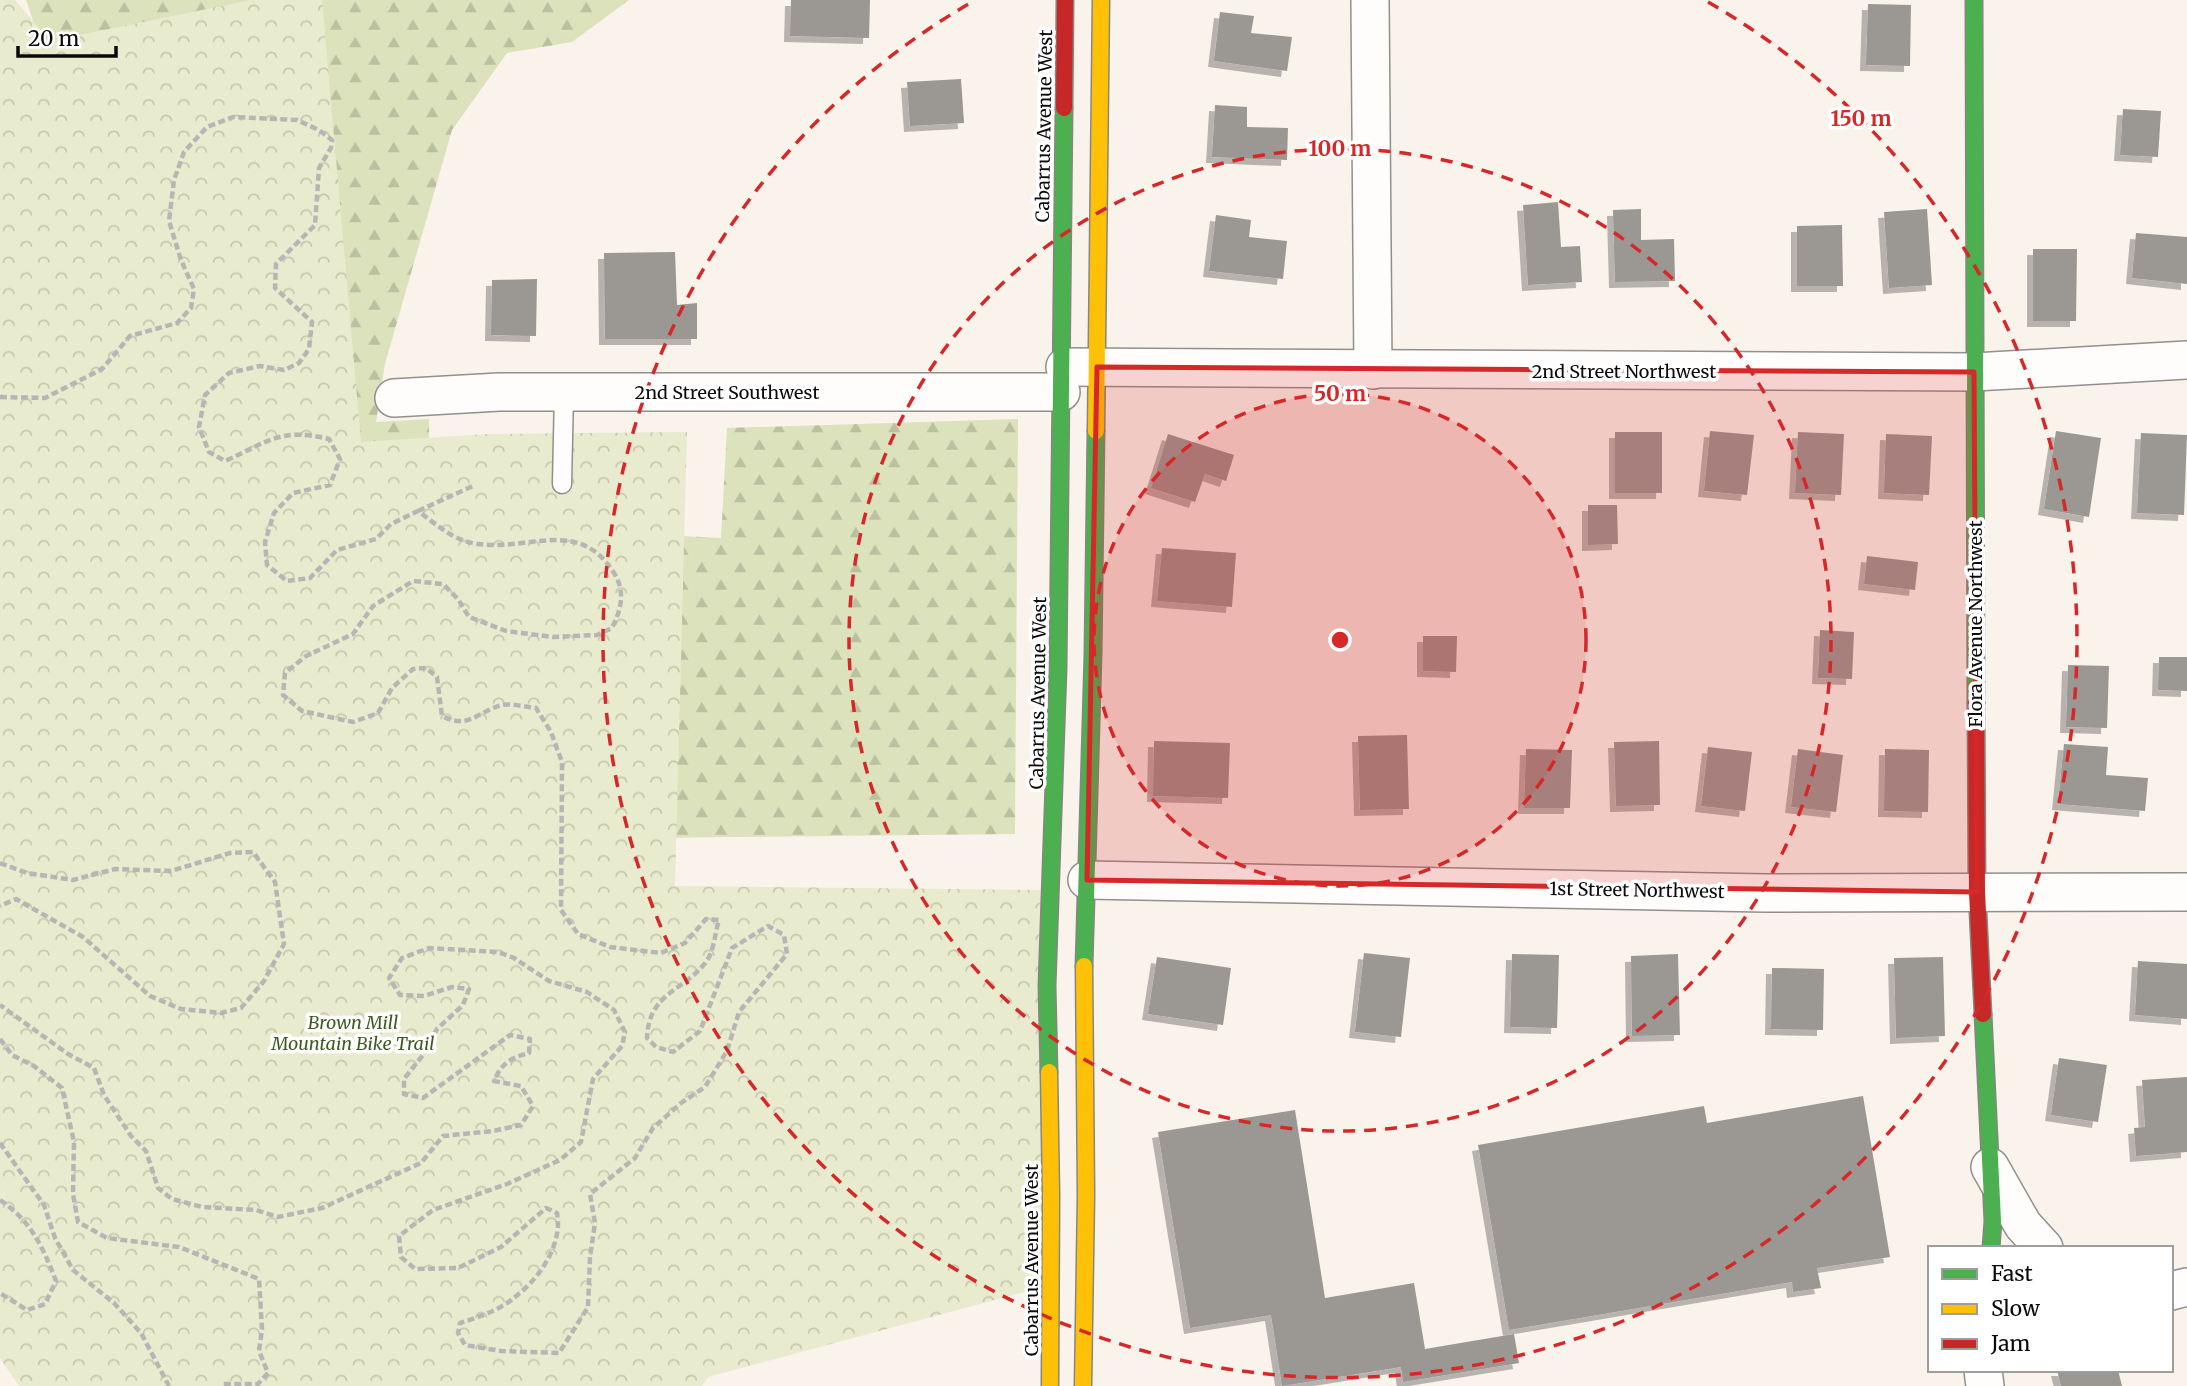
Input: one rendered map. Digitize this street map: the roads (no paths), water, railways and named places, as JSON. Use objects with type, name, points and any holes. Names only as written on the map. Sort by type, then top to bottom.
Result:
[{"type":"main road","name":"Cabarrus Avenue West","points":[[1050,1386],[1051,1195],[1047,986],[1058,668],[1065,0]]},
{"type":"main road","name":"Flora Avenue Northwest","points":[[1974,0],[1977,892],[1993,1221],[1991,1246]]},
{"type":"main road","points":[[1083,1386],[1086,1195],[1083,993],[1092,739],[1099,5]]},
{"type":"street","points":[[1370,0],[1373,370]]},
{"type":"street","name":"2nd Street Northwest","points":[[1061,379],[1097,367],[1974,372],[2187,360]]},
{"type":"street","name":"2nd Street Southwest","points":[[394,398],[499,392],[1061,379]]},
{"type":"street","name":"1st Street Northwest","points":[[1087,880],[1751,892],[2187,892]]},
{"type":"street","points":[[1990,1167],[2033,1236]]},
{"type":"street","points":[[1992,1246],[2010,1226],[2033,1236]]},
{"type":"lane","points":[[562,484],[564,392]]},
{"type":"park label","name":"Brown Mill Mountain Bike Trail","points":[[353,1032]]}]
